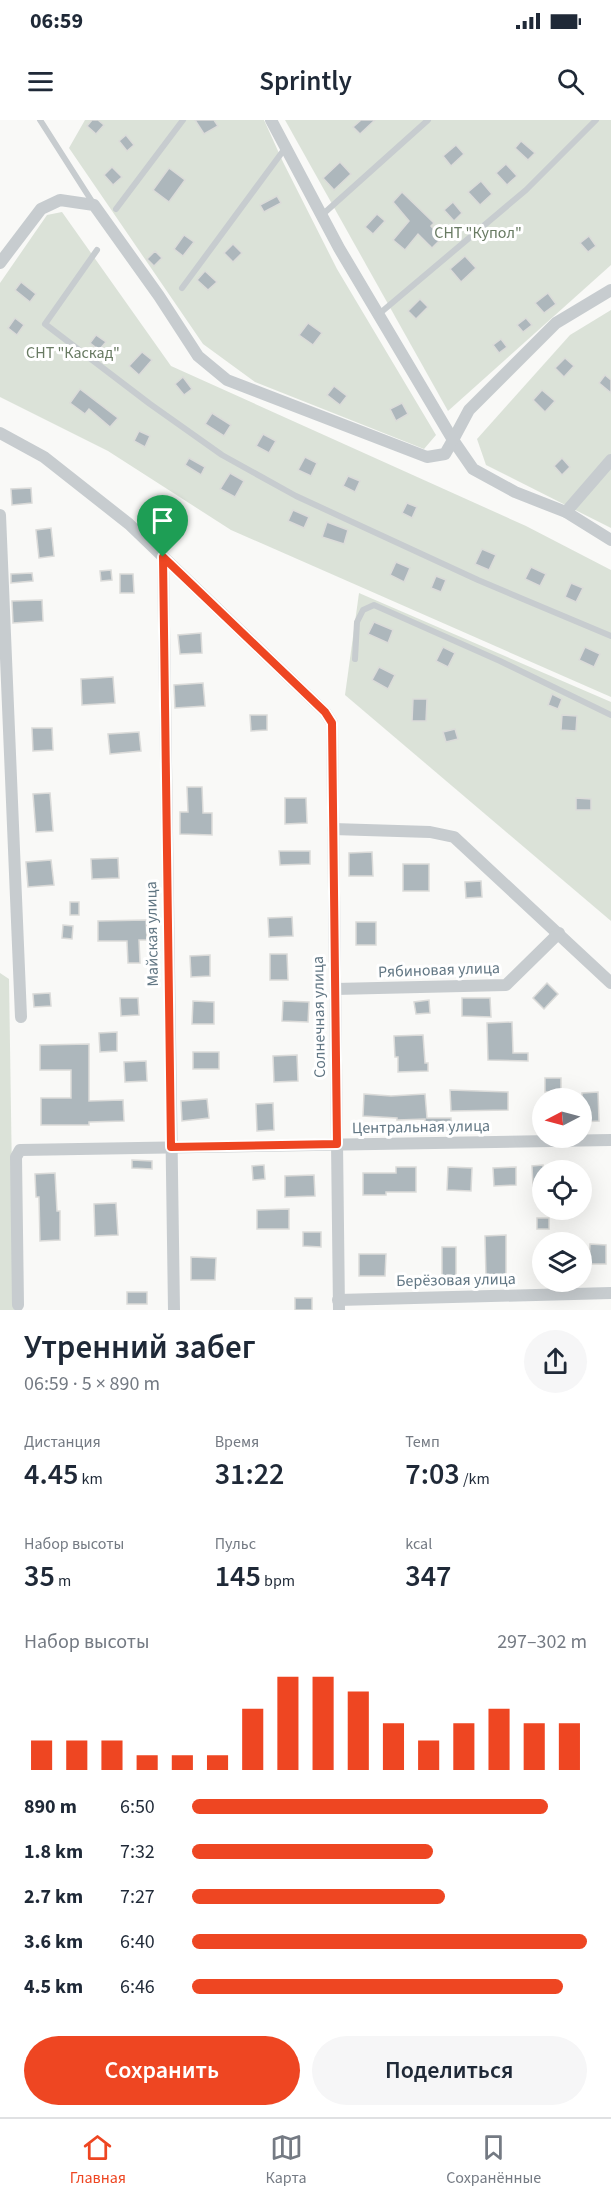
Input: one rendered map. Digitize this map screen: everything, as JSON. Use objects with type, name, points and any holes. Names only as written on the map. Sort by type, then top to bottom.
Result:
[{"type":"street","points":[[272,120],[322,215],[379,315],[453,440],[473,469],[516,492],[566,512],[611,540]]},
{"type":"street","points":[[0,264],[41,209],[60,200],[94,205],[159,296],[198,356],[227,380],[427,457],[445,454],[469,410],[556,323],[611,290]]},
{"type":"street","points":[[0,433],[45,457],[129,524],[163,557]]},
{"type":"street","points":[[566,512],[611,460]]},
{"type":"street","points":[[0,515],[21,1017]]},
{"type":"street","name":"Солнечная улица","points":[[163,557],[325,712],[332,723],[338,1305]]},
{"type":"street","name":"Майская улица","points":[[163,557],[174,1310]]},
{"type":"street","points":[[333,829],[430,832],[454,837],[611,983]]},
{"type":"street","name":"Рябиновая улица","points":[[335,989],[506,985],[559,933]]},
{"type":"street","name":"Центральная улица","points":[[18,1305],[17,1153],[24,1149],[611,1140]]},
{"type":"street","name":"Берёзовая улица","points":[[338,1305],[611,1293]]},
{"type":"lane","points":[[40,120],[94,205]]},
{"type":"lane","points":[[116,209],[183,120]]},
{"type":"lane","points":[[322,215],[428,120]]},
{"type":"lane","points":[[379,315],[526,190],[596,120]]},
{"type":"lane","points":[[182,288],[286,147]]},
{"type":"lane","points":[[97,250],[45,324],[150,404],[222,455],[296,496],[478,580],[611,636]]},
{"type":"lane","points":[[354,659],[357,622],[363,610],[374,605],[611,714]]},
{"type":"green space","points":[[85,120],[264,120],[337,269],[436,435],[424,449],[255,382],[203,344],[69,148]]},
{"type":"green space","name":"СНТ \"Купол\"","points":[[285,120],[611,120],[611,265],[448,411]]},
{"type":"green space","name":"СНТ \"Каскад\"","points":[[62,212],[171,366],[526,526],[611,570],[611,697],[231,530],[108,451],[0,397],[0,283],[47,215]]},
{"type":"green space","points":[[611,310],[611,528],[486,465],[477,439],[570,335]]},
{"type":"green space","points":[[359,593],[611,702],[611,921],[345,695]]},
{"type":"green space","points":[[0,973],[9,979],[14,1310],[0,1310]]},
{"type":"building","points":[[92,120],[98,120],[104,125],[96,134],[87,126]]},
{"type":"building","points":[[195,120],[214,120],[218,126],[204,134]]},
{"type":"building","points":[[361,120],[375,120],[360,134],[353,127]]},
{"type":"building","points":[[126,135],[134,145],[127,151],[119,141]]},
{"type":"building","points":[[521,141],[535,153],[528,160],[515,148]]},
{"type":"building","points":[[456,145],[464,154],[451,166],[443,156]]},
{"type":"building","points":[[340,162],[351,174],[334,190],[323,178]]},
{"type":"building","points":[[506,164],[517,176],[507,185],[496,173]]},
{"type":"building","points":[[112,167],[122,177],[113,185],[104,175]]},
{"type":"building","points":[[169,168],[185,180],[169,202],[153,190]]},
{"type":"building","points":[[481,181],[492,194],[480,205],[468,192]]},
{"type":"building","points":[[402,192],[434,223],[431,226],[442,238],[432,248],[418,234],[405,250],[393,240],[409,221],[393,202]]},
{"type":"building","points":[[277,196],[281,203],[264,212],[260,205]]},
{"type":"building","points":[[453,202],[462,213],[454,221],[444,210]]},
{"type":"building","points":[[377,214],[385,221],[373,234],[365,227]]},
{"type":"building","points":[[184,235],[194,242],[183,256],[174,249]]},
{"type":"building","points":[[589,236],[596,246],[588,252],[580,243]]},
{"type":"building","points":[[233,244],[242,253],[233,262],[224,253]]},
{"type":"building","points":[[155,251],[162,258],[154,266],[147,259]]},
{"type":"building","points":[[465,256],[476,268],[461,282],[450,269]]},
{"type":"building","points":[[205,271],[217,282],[208,290],[197,280]]},
{"type":"building","points":[[21,282],[36,294],[30,302],[15,290]]},
{"type":"building","points":[[548,293],[556,304],[544,313],[535,303]]},
{"type":"building","points":[[420,299],[428,307],[416,319],[408,311]]},
{"type":"building","points":[[15,318],[24,325],[17,335],[8,328]]},
{"type":"building","points":[[526,318],[532,325],[523,332],[517,325]]},
{"type":"building","points":[[308,323],[322,333],[313,345],[299,335]]},
{"type":"building","points":[[96,335],[106,342],[99,350],[90,343]]},
{"type":"building","points":[[501,339],[507,347],[499,353],[493,345]]},
{"type":"building","points":[[142,352],[152,360],[139,375],[129,366]]},
{"type":"building","points":[[565,358],[574,366],[564,377],[555,368]]},
{"type":"building","points":[[605,375],[611,380],[611,393],[599,383]]},
{"type":"building","points":[[183,377],[192,389],[184,395],[175,384]]},
{"type":"building","points":[[334,386],[347,396],[340,405],[327,395]]},
{"type":"building","points":[[80,389],[118,418],[110,427],[89,409],[85,414],[70,403]]},
{"type":"building","points":[[542,390],[555,401],[545,412],[533,400]]},
{"type":"building","points":[[402,403],[408,414],[396,421],[390,409]]},
{"type":"building","points":[[212,413],[231,425],[224,436],[205,424]]},
{"type":"building","points":[[139,431],[150,436],[145,447],[134,441]]},
{"type":"building","points":[[263,434],[276,441],[269,453],[256,446]]},
{"type":"building","points":[[305,457],[317,463],[311,476],[298,470]]},
{"type":"building","points":[[189,458],[205,467],[201,475],[185,465]]},
{"type":"building","points":[[562,458],[570,467],[562,475],[554,466]]},
{"type":"building","points":[[230,473],[244,481],[235,497],[220,489]]},
{"type":"building","points":[[348,476],[360,481],[355,492],[343,486]]},
{"type":"building","points":[[31,488],[32,503],[12,505],[11,489]]},
{"type":"building","points":[[407,503],[417,507],[412,518],[402,513]]},
{"type":"building","points":[[293,510],[309,517],[304,528],[288,521]]},
{"type":"building","points":[[327,522],[348,530],[344,544],[322,537]]},
{"type":"building","points":[[51,528],[54,556],[39,558],[36,530]]},
{"type":"building","points":[[482,549],[496,555],[489,570],[475,564]]},
{"type":"building","points":[[396,562],[410,568],[404,582],[390,575]]},
{"type":"building","points":[[531,567],[546,574],[540,586],[525,579]]},
{"type":"building","points":[[111,570],[112,580],[101,581],[100,571]]},
{"type":"building","points":[[32,573],[33,581],[11,583],[11,574]]},
{"type":"building","points":[[120,574],[133,574],[134,593],[120,593]]},
{"type":"building","points":[[436,576],[446,580],[441,592],[431,588]]},
{"type":"building","points":[[571,583],[583,588],[576,602],[565,597]]},
{"type":"building","points":[[42,600],[43,621],[13,623],[12,601]]},
{"type":"building","points":[[374,622],[393,630],[388,643],[368,634]]},
{"type":"building","points":[[201,633],[202,653],[180,654],[178,635]]},
{"type":"building","points":[[443,647],[455,653],[448,667],[436,661]]},
{"type":"building","points":[[585,647],[600,654],[594,667],[579,660]]},
{"type":"building","points":[[379,667],[395,675],[388,689],[372,680]]},
{"type":"building","points":[[113,677],[115,703],[82,705],[81,679]]},
{"type":"building","points":[[203,683],[205,706],[175,708],[174,685]]},
{"type":"building","points":[[552,694],[562,699],[558,709],[548,705]]},
{"type":"building","points":[[413,699],[427,699],[426,721],[412,721]]},
{"type":"building","points":[[250,715],[267,715],[267,730],[251,731]]},
{"type":"building","points":[[562,715],[577,716],[576,731],[561,730]]},
{"type":"building","points":[[32,728],[52,728],[53,750],[33,751]]},
{"type":"building","points":[[455,729],[458,739],[446,742],[443,732]]},
{"type":"building","points":[[139,732],[141,751],[110,754],[108,734]]},
{"type":"building","points":[[187,787],[202,787],[203,813],[212,813],[212,835],[180,834],[180,812],[188,812]]},
{"type":"building","points":[[50,793],[53,831],[36,832],[33,794]]},
{"type":"building","points":[[285,798],[306,798],[307,823],[285,824]]},
{"type":"building","points":[[576,798],[591,799],[591,810],[576,810]]},
{"type":"building","points":[[279,851],[310,851],[310,864],[280,865]]},
{"type":"building","points":[[372,852],[373,876],[349,876],[349,853]]},
{"type":"building","points":[[118,858],[119,878],[92,879],[91,859]]},
{"type":"building","points":[[51,860],[54,885],[28,887],[26,862]]},
{"type":"building","points":[[403,864],[429,864],[429,891],[403,891]]},
{"type":"building","points":[[481,881],[482,897],[466,898],[465,882]]},
{"type":"building","points":[[70,902],[79,902],[79,915],[70,915]]},
{"type":"building","points":[[292,917],[293,936],[269,937],[268,918]]},
{"type":"building","points":[[146,920],[147,940],[139,940],[140,963],[128,963],[127,941],[98,941],[98,921]]},
{"type":"building","points":[[356,922],[376,922],[376,945],[356,945]]},
{"type":"building","points":[[63,925],[73,926],[72,939],[62,938]]},
{"type":"building","points":[[270,954],[287,954],[288,980],[270,980]]},
{"type":"building","points":[[210,955],[210,976],[191,977],[190,956]]},
{"type":"building","points":[[547,983],[558,994],[544,1009],[533,998]]},
{"type":"building","points":[[50,993],[51,1006],[34,1007],[33,994]]},
{"type":"building","points":[[120,998],[138,998],[139,1015],[121,1016]]},
{"type":"building","points":[[462,998],[490,998],[491,1017],[462,1016]]},
{"type":"building","points":[[429,1000],[430,1013],[416,1014],[414,1002]]},
{"type":"building","points":[[193,1001],[214,1002],[214,1024],[192,1024]]},
{"type":"building","points":[[283,1001],[309,1002],[308,1022],[282,1021]]},
{"type":"building","points":[[512,1022],[513,1053],[528,1053],[528,1061],[488,1060],[487,1023]]},
{"type":"building","points":[[117,1032],[117,1051],[100,1052],[99,1033]]},
{"type":"building","points":[[423,1035],[425,1063],[428,1063],[428,1071],[398,1072],[394,1036]]},
{"type":"building","points":[[89,1044],[89,1101],[123,1100],[124,1121],[89,1122],[89,1125],[41,1125],[41,1098],[71,1098],[71,1070],[40,1070],[40,1045]]},
{"type":"building","points":[[193,1052],[219,1052],[219,1069],[193,1069]]},
{"type":"building","points":[[297,1055],[298,1081],[274,1082],[273,1056]]},
{"type":"building","points":[[146,1061],[147,1081],[125,1082],[124,1062]]},
{"type":"building","points":[[545,1078],[561,1078],[561,1088],[545,1088]]},
{"type":"building","points":[[450,1090],[508,1092],[508,1110],[451,1111]]},
{"type":"building","points":[[592,1092],[598,1092],[599,1121],[592,1121]]},
{"type":"building","points":[[364,1094],[391,1096],[425,1094],[427,1118],[451,1118],[452,1131],[425,1129],[425,1119],[397,1120],[397,1118],[363,1116]]},
{"type":"building","points":[[207,1099],[209,1118],[182,1121],[181,1101]]},
{"type":"building","points":[[273,1103],[274,1130],[257,1131],[256,1104]]},
{"type":"building","points":[[132,1160],[152,1161],[152,1169],[132,1168]]},
{"type":"building","points":[[264,1165],[265,1179],[253,1180],[252,1166]]},
{"type":"building","points":[[396,1167],[416,1167],[416,1192],[363,1195],[363,1173],[396,1173]]},
{"type":"building","points":[[448,1167],[472,1168],[471,1191],[447,1190]]},
{"type":"building","points":[[516,1167],[516,1185],[494,1186],[493,1168]]},
{"type":"building","points":[[55,1173],[57,1211],[60,1211],[60,1240],[40,1241],[39,1197],[36,1197],[35,1174]]},
{"type":"building","points":[[314,1175],[315,1196],[285,1197],[285,1176]]},
{"type":"building","points":[[116,1203],[118,1235],[95,1236],[94,1204]]},
{"type":"building","points":[[289,1209],[289,1229],[257,1229],[257,1210]]},
{"type":"building","points":[[537,1220],[549,1220],[549,1229],[537,1229]]},
{"type":"building","points":[[303,1232],[321,1232],[321,1247],[303,1246]]},
{"type":"building","points":[[506,1235],[506,1277],[486,1277],[485,1236]]},
{"type":"building","points":[[592,1244],[606,1245],[606,1264],[592,1264]]},
{"type":"building","points":[[442,1247],[456,1247],[456,1286],[442,1286]]},
{"type":"building","points":[[359,1254],[386,1254],[385,1276],[359,1276]]},
{"type":"building","points":[[191,1257],[216,1258],[215,1280],[191,1280]]},
{"type":"building","points":[[127,1292],[147,1292],[147,1304],[127,1304]]},
{"type":"building","points":[[295,1298],[312,1298],[312,1310],[295,1310]]},
{"type":"route","points":[[163,557],[325,712],[332,723],[337,1144],[171,1147],[163,557]]}]
